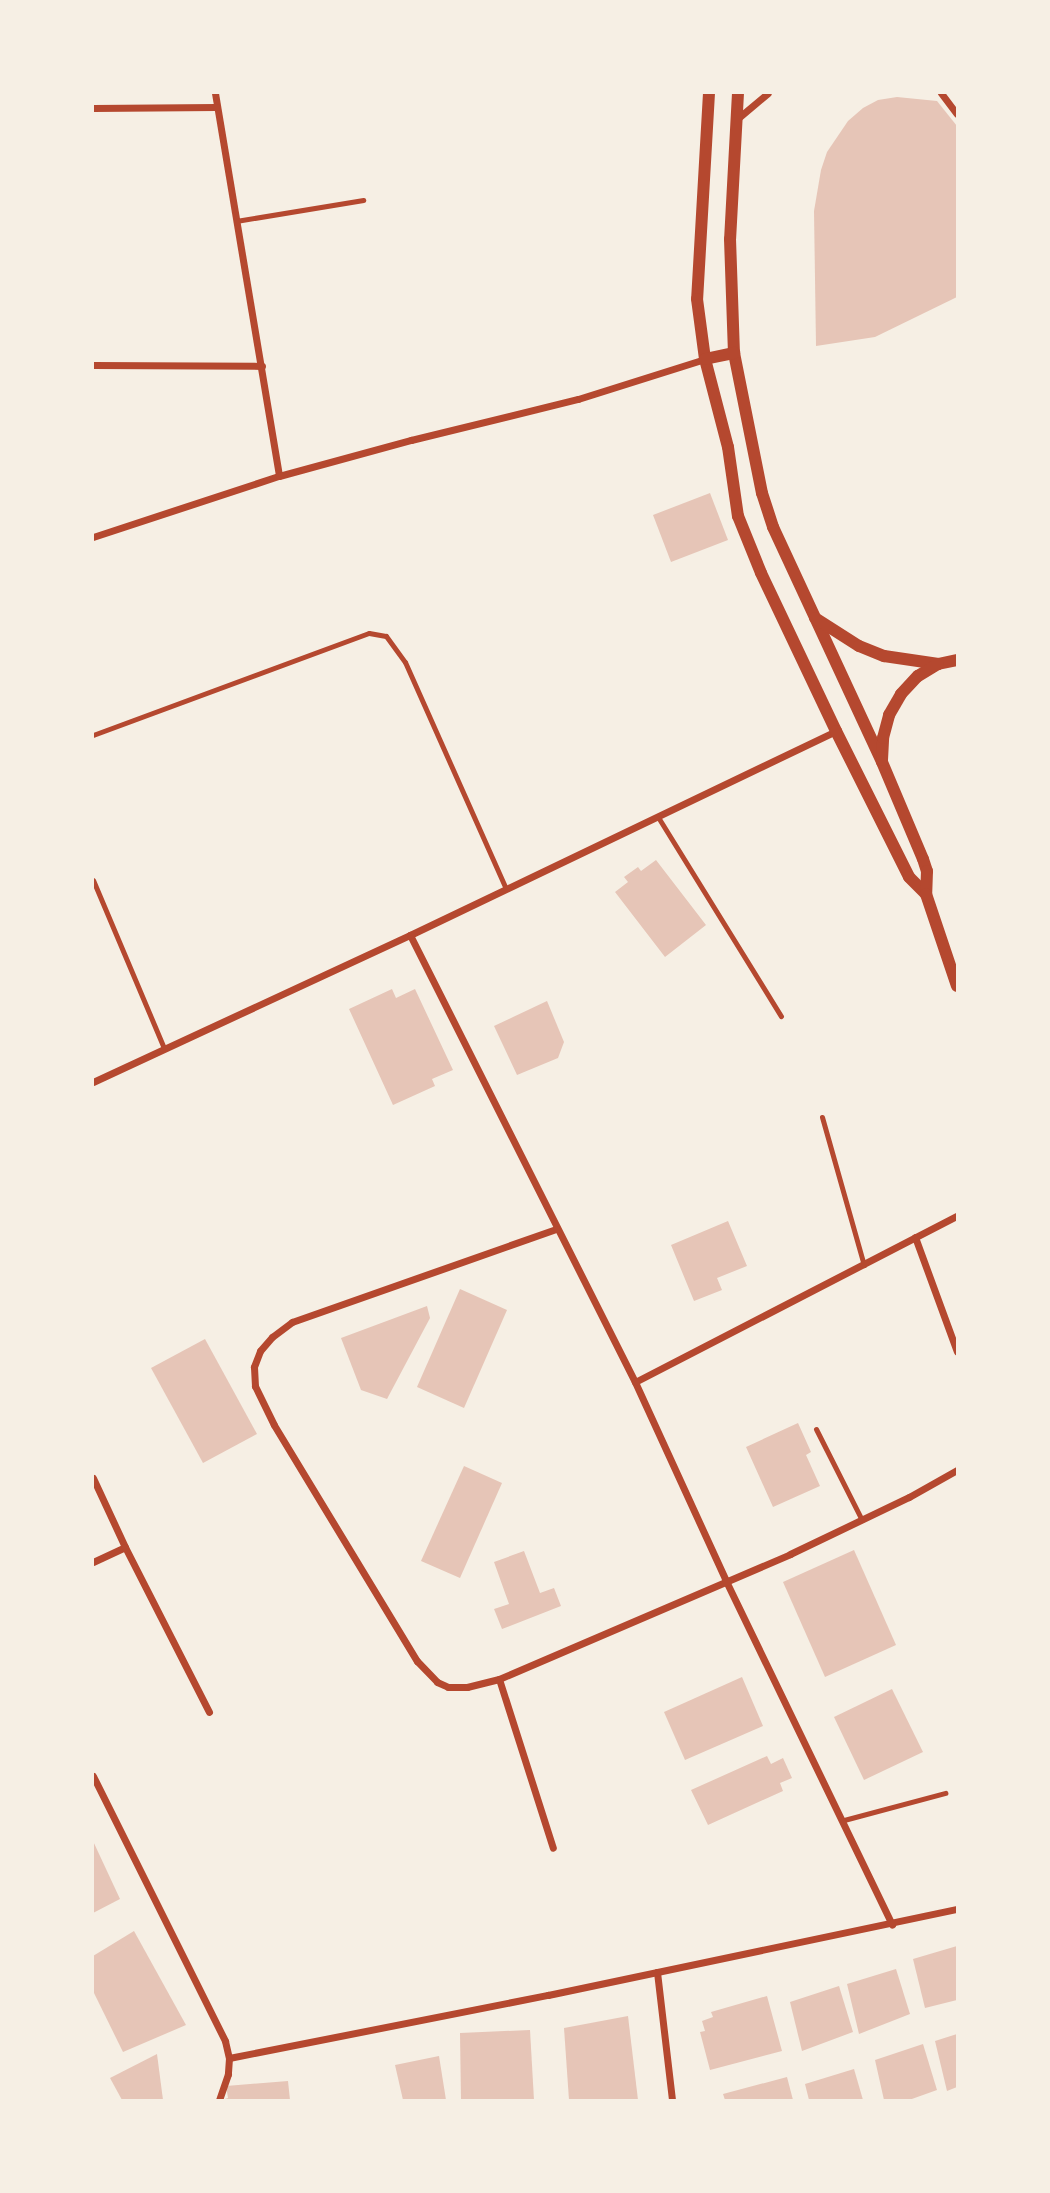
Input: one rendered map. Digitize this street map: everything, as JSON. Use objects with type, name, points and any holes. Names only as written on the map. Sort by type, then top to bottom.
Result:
[{"type":"street","points":[[215,93],[279,477]]},
{"type":"street","points":[[709,93],[697,299],[705,359],[728,447],[734,499],[745,538],[836,731],[909,877],[926,894]]},
{"type":"street","points":[[738,93],[730,239],[734,353],[762,493],[813,617],[882,762],[923,859],[927,871],[926,894],[957,986]]},
{"type":"street","points":[[737,119],[768,93]]},
{"type":"street","points":[[941,93],[957,114]]},
{"type":"street","points":[[93,108],[216,107]]},
{"type":"street","points":[[93,537],[279,477],[411,440],[578,399],[705,359],[734,353]]},
{"type":"street","points":[[93,365],[262,366]]},
{"type":"street","points":[[813,617],[859,646],[911,662],[938,664],[957,660]]},
{"type":"street","points":[[882,762],[883,738],[889,715],[901,694],[918,676],[938,664]]},
{"type":"street","points":[[93,1082],[410,935],[836,731]]},
{"type":"street","points":[[410,935],[635,1382],[725,1580],[844,1820],[892,1925]]},
{"type":"street","points":[[635,1382],[957,1216]]},
{"type":"street","points":[[556,1229],[292,1322],[272,1337],[260,1351],[254,1367],[254,1386],[274,1425],[428,1675],[448,1687],[467,1687],[499,1679],[862,1520],[957,1470]]},
{"type":"street","points":[[915,1237],[957,1352]]},
{"type":"street","points":[[93,1478],[209,1712]]},
{"type":"street","points":[[93,1562],[125,1547]]},
{"type":"street","points":[[499,1679],[553,1849]]},
{"type":"street","points":[[93,1776],[217,2021],[229,2058],[228,2074],[219,2100]]},
{"type":"street","points":[[229,2058],[892,1925],[957,1909]]},
{"type":"street","points":[[657,1972],[672,2100]]},
{"type":"lane","points":[[236,221],[363,200]]},
{"type":"lane","points":[[93,735],[369,632],[386,636],[405,662],[506,889]]},
{"type":"lane","points":[[658,817],[781,1016]]},
{"type":"lane","points":[[93,880],[164,1048]]},
{"type":"lane","points":[[822,1117],[864,1265]]},
{"type":"lane","points":[[816,1429],[862,1520]]},
{"type":"lane","points":[[844,1820],[944,1793]]},
{"type":"building","points":[[897,97],[937,101],[957,126],[957,297],[875,337],[816,346],[814,211],[821,170],[827,152],[848,121],[878,100]]},
{"type":"building","points":[[710,493],[728,540],[671,562],[653,515]]},
{"type":"building","points":[[656,860],[706,925],[665,957],[615,892],[628,882],[624,877],[638,867],[641,871]]},
{"type":"building","points":[[392,989],[396,998],[415,989],[453,1070],[432,1079],[435,1086],[393,1105],[349,1009]]},
{"type":"building","points":[[547,1001],[564,1042],[558,1058],[517,1075],[494,1026]]},
{"type":"building","points":[[728,1221],[747,1266],[717,1278],[722,1290],[694,1301],[671,1245]]},
{"type":"building","points":[[460,1289],[507,1310],[464,1408],[417,1387]]},
{"type":"building","points":[[427,1306],[430,1318],[387,1399],[361,1390],[341,1338]]},
{"type":"building","points":[[205,1339],[257,1434],[203,1463],[151,1368]]},
{"type":"building","points":[[798,1423],[811,1452],[806,1455],[820,1486],[773,1507],[746,1447]]},
{"type":"building","points":[[464,1466],[502,1483],[460,1578],[421,1561]]},
{"type":"building","points":[[854,1550],[896,1645],[825,1677],[783,1582]]},
{"type":"building","points":[[524,1551],[540,1593],[554,1588],[561,1606],[502,1629],[494,1609],[509,1604],[494,1562]]},
{"type":"building","points":[[742,1677],[763,1726],[685,1760],[664,1712]]},
{"type":"building","points":[[892,1689],[923,1752],[864,1780],[834,1717]]},
{"type":"building","points":[[767,1756],[771,1764],[783,1758],[792,1778],[780,1783],[783,1791],[708,1825],[691,1790]]},
{"type":"building","points":[[93,1841],[120,1899],[93,1913]]},
{"type":"building","points":[[134,1931],[186,2025],[123,2052],[93,1991],[93,1956]]},
{"type":"building","points":[[957,1946],[957,2000],[925,2008],[913,1959]]},
{"type":"building","points":[[896,1969],[910,2014],[859,2034],[847,1984]]},
{"type":"building","points":[[839,1986],[853,2032],[802,2051],[790,2002]]},
{"type":"building","points":[[767,1996],[782,2051],[710,2070],[700,2032],[705,2031],[702,2021],[713,2017],[711,2012]]},
{"type":"building","points":[[628,2016],[638,2100],[569,2100],[564,2028]]},
{"type":"building","points":[[530,2030],[534,2100],[461,2100],[460,2033]]},
{"type":"building","points":[[957,2034],[957,2087],[947,2091],[935,2041]]},
{"type":"building","points":[[923,2044],[937,2090],[909,2100],[884,2100],[875,2060]]},
{"type":"building","points":[[157,2054],[163,2100],[122,2100],[110,2078]]},
{"type":"building","points":[[439,2056],[446,2100],[403,2100],[395,2065]]},
{"type":"building","points":[[854,2069],[863,2100],[809,2100],[805,2084]]},
{"type":"building","points":[[787,2077],[793,2100],[725,2100],[723,2094]]},
{"type":"building","points":[[288,2081],[290,2100],[221,2100],[228,2098],[226,2086]]}]
